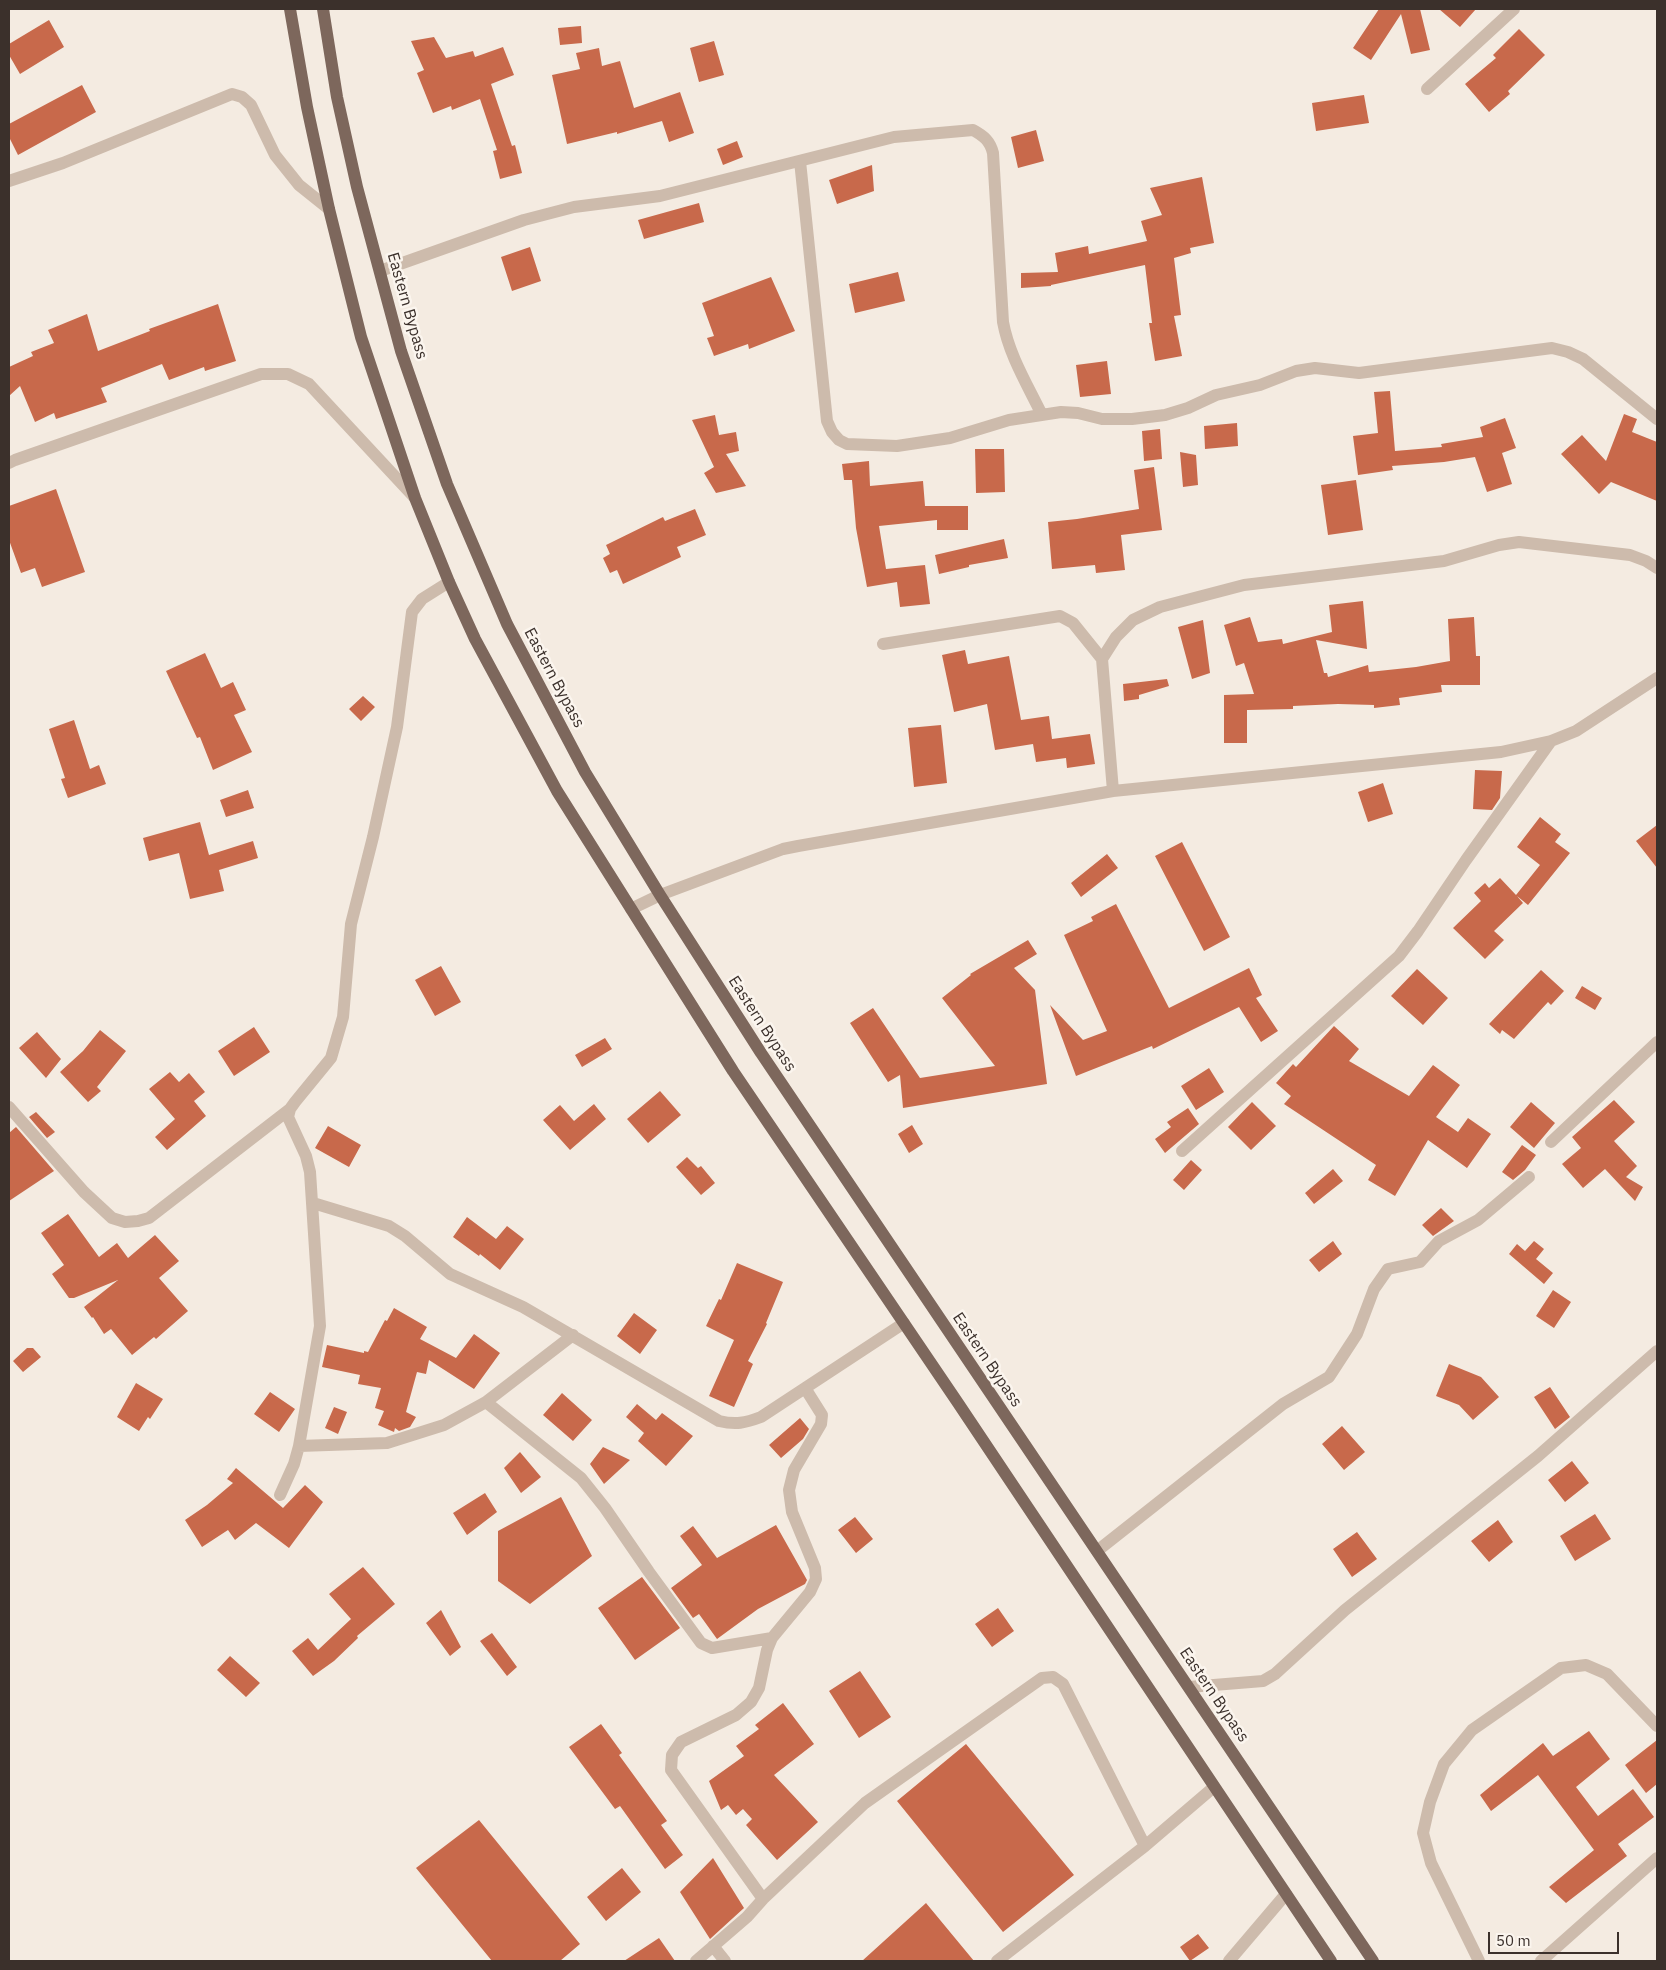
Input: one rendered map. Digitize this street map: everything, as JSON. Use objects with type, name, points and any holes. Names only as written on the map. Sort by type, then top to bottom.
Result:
[{"type":"main road","points":[[290,9],[307,107],[329,209],[361,337],[415,498],[475,640],[557,791],[733,1071],[1331,1961]]},
{"type":"main road","name":"Eastern Bypass","points":[[324,9],[338,97],[355,178],[401,351],[448,484],[507,624],[585,772],[660,895],[761,1053],[1372,1961]]},
{"type":"street","points":[[1426,89],[1514,9]]},
{"type":"street","points":[[9,181],[63,163],[232,94],[242,97],[251,104],[275,155],[299,185],[329,209]]},
{"type":"street","points":[[380,271],[524,220],[574,207],[660,196],[894,137],[973,130],[984,136],[990,144],[993,153],[1003,322],[1006,340],[1042,415]]},
{"type":"street","points":[[800,161],[827,422],[832,432],[847,444],[897,446],[950,438],[1009,420],[1069,412],[1102,419],[1140,418],[1172,413],[1216,395],[1260,385],[1296,371],[1315,368],[1359,373],[1552,348],[1568,352],[1583,359],[1656,416]]},
{"type":"street","points":[[9,463],[24,456],[261,374],[288,374],[309,384],[415,498]]},
{"type":"street","points":[[1102,659],[1116,637],[1134,620],[1160,607],[1244,585],[1444,561],[1499,544],[1519,542],[1630,555],[1657,568]]},
{"type":"street","points":[[9,1107],[84,1192],[112,1218],[125,1222],[149,1218],[290,1109],[331,1058],[343,1017],[351,924],[373,838],[397,727],[412,612],[422,599],[449,582]]},
{"type":"street","points":[[883,644],[1060,616],[1073,623],[1102,659],[1113,791]]},
{"type":"street","points":[[631,909],[660,895],[798,846],[1113,791],[1501,752],[1551,741],[1576,731],[1657,678]]},
{"type":"street","points":[[1182,1151],[1399,956],[1418,932],[1466,860],[1551,741]]},
{"type":"street","points":[[1551,1142],[1657,1042]]},
{"type":"street","points":[[280,1495],[294,1464],[299,1446],[320,1326],[310,1172],[306,1156],[288,1117],[290,1109]]},
{"type":"street","points":[[1097,1551],[1283,1404],[1328,1377],[1357,1334],[1374,1289],[1388,1270],[1420,1262],[1439,1241],[1478,1220],[1529,1176]]},
{"type":"street","points":[[313,1203],[389,1226],[405,1236],[450,1274],[523,1307],[719,1420],[734,1425],[747,1423],[761,1417],[904,1323]]},
{"type":"street","points":[[299,1446],[387,1443],[444,1425],[486,1402],[573,1335]]},
{"type":"street","points":[[1189,1687],[1263,1681],[1275,1674],[1344,1610],[1538,1456],[1657,1351]]},
{"type":"street","points":[[763,1899],[671,1770],[672,1755],[681,1742],[736,1714],[751,1702],[759,1688],[767,1650],[772,1638],[810,1592],[816,1579],[815,1568],[792,1512],[789,1490],[794,1470],[821,1424],[822,1415],[804,1388]]},
{"type":"street","points":[[486,1402],[581,1478],[605,1508],[701,1643],[712,1648],[772,1638]]},
{"type":"street","points":[[1479,1961],[1431,1863],[1423,1833],[1430,1802],[1444,1764],[1472,1730],[1561,1668],[1586,1666],[1607,1674],[1656,1722]]},
{"type":"street","points":[[696,1961],[747,1917],[763,1899],[865,1803],[1042,1678],[1053,1677],[1063,1684],[1145,1846]]},
{"type":"street","points":[[1005,1959],[1145,1846],[1214,1787]]},
{"type":"street","points":[[1541,1961],[1657,1858]]},
{"type":"street","points":[[1229,1961],[1286,1894]]},
{"type":"street","points":[[713,1946],[725,1961]]},
{"type":"building","points":[[1379,9],[1420,9],[1430,50],[1411,54],[1401,14],[1371,60],[1353,48]]},
{"type":"building","points":[[1439,9],[1476,9],[1460,27]]},
{"type":"building","points":[[49,20],[64,47],[20,74],[9,55],[9,44]]},
{"type":"building","points":[[581,26],[582,43],[560,45],[558,28]]},
{"type":"building","points":[[1519,29],[1545,55],[1508,91],[1510,94],[1489,112],[1465,84],[1496,58],[1493,55]]},
{"type":"building","points":[[434,37],[446,58],[473,51],[475,57],[503,47],[514,75],[491,84],[512,146],[515,145],[522,173],[500,179],[493,151],[497,150],[480,99],[452,110],[451,106],[433,113],[417,73],[424,70],[411,41]]},
{"type":"building","points":[[714,41],[724,75],[699,82],[690,48]]},
{"type":"building","points":[[599,48],[602,66],[620,61],[634,108],[680,92],[694,133],[669,142],[662,121],[617,134],[617,132],[567,144],[552,75],[580,69],[576,53]]},
{"type":"building","points":[[82,85],[96,112],[18,155],[9,137],[9,124]]},
{"type":"building","points":[[1364,95],[1369,123],[1316,131],[1312,103]]},
{"type":"building","points":[[1036,130],[1044,161],[1018,168],[1011,137]]},
{"type":"building","points":[[737,141],[743,157],[723,165],[717,149]]},
{"type":"building","points":[[872,165],[874,191],[837,204],[829,180]]},
{"type":"building","points":[[1202,177],[1214,243],[1190,248],[1191,253],[1174,258],[1181,315],[1174,316],[1182,356],[1155,361],[1149,323],[1152,323],[1145,265],[1051,286],[1021,288],[1021,273],[1058,272],[1055,253],[1088,246],[1089,254],[1147,241],[1141,221],[1162,215],[1150,188]]},
{"type":"building","points":[[699,203],[704,222],[644,239],[638,220]]},
{"type":"building","points":[[530,247],[541,281],[512,291],[501,257]]},
{"type":"building","points":[[898,272],[905,301],[855,313],[849,284]]},
{"type":"building","points":[[771,277],[795,331],[749,349],[748,344],[714,356],[707,338],[714,336],[702,303]]},
{"type":"building","points":[[218,304],[236,361],[205,371],[204,367],[169,380],[162,364],[101,388],[107,402],[56,419],[54,413],[35,422],[20,386],[9,396],[9,367],[33,356],[31,352],[54,343],[48,330],[87,314],[98,351],[150,331],[149,329]]},
{"type":"building","points":[[1107,361],[1111,394],[1080,397],[1076,365]]},
{"type":"building","points":[[1390,391],[1395,451],[1442,447],[1441,444],[1483,437],[1480,427],[1505,418],[1516,448],[1502,453],[1512,484],[1487,492],[1475,457],[1444,462],[1392,466],[1393,470],[1358,475],[1353,436],[1378,433],[1374,392]]},
{"type":"building","points":[[1624,414],[1637,419],[1632,432],[1657,442],[1657,501],[1611,482],[1599,494],[1561,454],[1582,435],[1606,461]]},
{"type":"building","points":[[715,415],[719,435],[736,432],[739,451],[726,454],[746,486],[716,493],[704,473],[714,467],[692,420]]},
{"type":"building","points":[[1237,423],[1238,446],[1205,449],[1204,426]]},
{"type":"building","points":[[1160,429],[1162,459],[1144,461],[1142,431]]},
{"type":"building","points":[[975,449],[1004,449],[1005,492],[976,493]]},
{"type":"building","points":[[1180,452],[1196,455],[1198,485],[1183,487]]},
{"type":"building","points":[[869,461],[870,486],[923,481],[925,506],[968,506],[968,530],[937,530],[937,520],[879,526],[886,569],[925,565],[930,604],[900,607],[897,582],[867,587],[856,528],[852,480],[844,480],[842,464]]},
{"type":"building","points":[[1154,467],[1162,530],[1121,535],[1125,570],[1096,573],[1095,565],[1052,569],[1048,522],[1139,509],[1134,470]]},
{"type":"building","points":[[1356,480],[1363,530],[1328,535],[1321,485]]},
{"type":"building","points":[[56,489],[85,572],[42,587],[35,568],[21,573],[9,540],[9,506]]},
{"type":"building","points":[[695,509],[706,535],[677,547],[681,557],[623,584],[617,570],[610,573],[603,558],[610,554],[606,545],[663,517],[665,521]]},
{"type":"building","points":[[1004,539],[1008,558],[969,565],[969,567],[939,574],[935,555]]},
{"type":"building","points":[[1363,601],[1367,649],[1316,640],[1324,673],[1327,673],[1328,677],[1368,665],[1369,672],[1450,661],[1448,619],[1474,617],[1476,656],[1480,656],[1480,685],[1441,685],[1442,692],[1399,698],[1400,705],[1374,708],[1374,705],[1338,704],[1293,706],[1293,709],[1247,710],[1247,743],[1224,743],[1224,695],[1254,694],[1244,663],[1236,666],[1224,625],[1250,617],[1258,642],[1282,639],[1283,644],[1332,632],[1329,605]]},
{"type":"building","points":[[1203,620],[1210,673],[1192,679],[1178,627]]},
{"type":"building","points":[[965,650],[968,664],[1009,656],[1021,720],[1049,716],[1052,739],[1090,734],[1095,764],[1067,768],[1066,758],[1036,762],[1033,744],[995,750],[987,704],[954,712],[942,655]]},
{"type":"building","points":[[205,653],[221,688],[233,682],[246,710],[234,715],[252,752],[213,770],[200,737],[197,738],[166,671]]},
{"type":"building","points":[[1167,679],[1169,686],[1139,695],[1139,699],[1124,701],[1123,684]]},
{"type":"building","points":[[363,696],[375,707],[361,721],[349,709]]},
{"type":"building","points":[[74,720],[90,769],[99,765],[106,784],[68,798],[61,779],[65,778],[49,729]]},
{"type":"building","points":[[941,725],[947,783],[914,787],[908,728]]},
{"type":"building","points":[[1475,770],[1502,771],[1500,798],[1492,810],[1473,809]]},
{"type":"building","points":[[1383,783],[1393,814],[1368,822],[1358,792]]},
{"type":"building","points":[[248,790],[254,808],[226,817],[220,800]]},
{"type":"building","points":[[1540,817],[1561,834],[1555,842],[1570,853],[1528,905],[1517,896],[1523,903],[1494,931],[1504,940],[1485,959],[1453,928],[1481,901],[1474,893],[1485,883],[1489,888],[1500,878],[1516,895],[1540,865],[1517,847]]},
{"type":"building","points":[[200,822],[209,855],[253,841],[258,858],[219,870],[224,891],[190,899],[179,853],[149,861],[143,838]]},
{"type":"building","points":[[1657,825],[1657,868],[1636,841]]},
{"type":"building","points":[[1182,842],[1230,937],[1204,951],[1155,856]]},
{"type":"building","points":[[1107,854],[1118,868],[1081,897],[1071,883]]},
{"type":"building","points":[[1116,904],[1169,1008],[1249,968],[1262,995],[1256,998],[1278,1031],[1261,1042],[1239,1007],[1153,1049],[1152,1046],[1076,1076],[1050,1005],[1083,1040],[1107,1031],[1064,935],[1093,921],[1091,917]]},
{"type":"building","points":[[1028,940],[1037,954],[1014,968],[1035,990],[1047,1084],[903,1108],[900,1075],[888,1082],[850,1023],[873,1008],[920,1078],[995,1066],[942,998],[970,974]]},
{"type":"building","points":[[441,966],[461,1002],[435,1016],[415,980]]},
{"type":"building","points":[[1417,969],[1448,998],[1423,1025],[1391,996]]},
{"type":"building","points":[[1541,970],[1564,991],[1551,1005],[1548,1002],[1514,1039],[1502,1030],[1500,1034],[1489,1024]]},
{"type":"building","points":[[1582,986],[1602,998],[1595,1010],[1575,998]]},
{"type":"building","points":[[1334,1026],[1359,1049],[1349,1061],[1409,1096],[1433,1065],[1460,1085],[1436,1117],[1458,1132],[1468,1118],[1491,1134],[1467,1168],[1428,1140],[1395,1196],[1368,1180],[1376,1165],[1284,1104],[1291,1096],[1276,1083],[1293,1064],[1296,1067]]},
{"type":"building","points":[[254,1027],[270,1052],[234,1076],[218,1051]]},
{"type":"building","points":[[100,1030],[126,1051],[97,1087],[101,1091],[88,1102],[60,1072],[83,1051]]},
{"type":"building","points":[[37,1032],[61,1059],[46,1078],[19,1048]]},
{"type":"building","points":[[605,1038],[612,1049],[582,1067],[575,1055]]},
{"type":"building","points":[[1209,1068],[1224,1092],[1196,1110],[1181,1086]]},
{"type":"building","points":[[170,1072],[179,1082],[189,1073],[205,1092],[194,1101],[206,1116],[167,1150],[155,1137],[175,1119],[149,1089]]},
{"type":"building","points":[[660,1091],[681,1115],[648,1143],[627,1119]]},
{"type":"building","points":[[1614,1100],[1635,1122],[1614,1141],[1637,1166],[1626,1177],[1643,1187],[1635,1201],[1605,1169],[1583,1188],[1562,1164],[1581,1148],[1572,1137]]},
{"type":"building","points":[[1252,1102],[1276,1126],[1251,1150],[1228,1127]]},
{"type":"building","points":[[1531,1102],[1555,1123],[1534,1148],[1510,1127]]},
{"type":"building","points":[[594,1104],[606,1119],[570,1150],[543,1120],[560,1105],[574,1121]]},
{"type":"building","points":[[1188,1108],[1199,1124],[1165,1153],[1155,1139],[1171,1127],[1167,1122]]},
{"type":"building","points":[[36,1112],[55,1132],[47,1138],[29,1117]]},
{"type":"building","points":[[912,1125],[923,1144],[909,1153],[898,1134]]},
{"type":"building","points":[[328,1126],[361,1145],[349,1167],[315,1148]]},
{"type":"building","points":[[16,1127],[54,1171],[9,1201],[9,1133]]},
{"type":"building","points":[[1522,1145],[1536,1155],[1525,1170],[1513,1180],[1502,1172]]},
{"type":"building","points":[[687,1157],[698,1168],[701,1166],[715,1183],[701,1195],[676,1167]]},
{"type":"building","points":[[1191,1160],[1202,1170],[1184,1190],[1173,1180]]},
{"type":"building","points":[[1333,1169],[1343,1181],[1314,1204],[1305,1193]]},
{"type":"building","points":[[1441,1208],[1454,1221],[1433,1236],[1422,1225]]},
{"type":"building","points":[[68,1214],[99,1257],[117,1243],[128,1258],[155,1235],[179,1261],[159,1278],[188,1311],[156,1339],[154,1337],[132,1355],[111,1329],[104,1334],[84,1307],[118,1280],[74,1298],[69,1298],[52,1274],[64,1265],[41,1233]]},
{"type":"building","points":[[467,1217],[496,1239],[507,1226],[524,1239],[500,1270],[480,1254],[479,1256],[453,1237]]},
{"type":"building","points":[[1333,1241],[1342,1254],[1319,1272],[1309,1260]]},
{"type":"building","points":[[1534,1241],[1544,1249],[1536,1259],[1553,1273],[1544,1284],[1509,1254],[1517,1244],[1525,1251]]},
{"type":"building","points":[[737,1263],[783,1282],[767,1324],[748,1361],[753,1364],[734,1407],[709,1396],[734,1340],[706,1326],[719,1299],[721,1300]]},
{"type":"building","points":[[1553,1290],[1571,1302],[1554,1328],[1536,1316]]},
{"type":"building","points":[[394,1308],[427,1327],[420,1339],[456,1358],[474,1334],[500,1353],[474,1389],[429,1360],[426,1374],[417,1372],[406,1412],[416,1417],[410,1427],[399,1431],[395,1428],[394,1432],[378,1425],[384,1411],[375,1408],[381,1388],[358,1384],[360,1375],[322,1367],[327,1345],[364,1353],[364,1351],[368,1352],[385,1320],[387,1321]]},
{"type":"building","points":[[634,1313],[657,1330],[640,1354],[617,1336]]},
{"type":"building","points":[[27,1348],[33,1348],[41,1357],[23,1372],[13,1361]]},
{"type":"building","points":[[1449,1364],[1481,1377],[1499,1397],[1473,1420],[1459,1405],[1436,1396]]},
{"type":"building","points":[[136,1383],[163,1399],[150,1419],[148,1417],[139,1431],[117,1417]]},
{"type":"building","points":[[1550,1387],[1570,1417],[1555,1429],[1534,1397]]},
{"type":"building","points":[[270,1392],[295,1409],[279,1432],[254,1414]]},
{"type":"building","points":[[562,1393],[592,1420],[573,1441],[543,1415]]},
{"type":"building","points":[[637,1404],[656,1420],[662,1413],[693,1436],[666,1466],[638,1441],[644,1433],[626,1417]]},
{"type":"building","points":[[334,1407],[347,1412],[338,1434],[325,1428]]},
{"type":"building","points":[[800,1418],[809,1429],[803,1439],[781,1458],[769,1445]]},
{"type":"building","points":[[1342,1426],[1365,1452],[1344,1470],[1322,1444]]},
{"type":"building","points":[[603,1447],[630,1460],[604,1484],[590,1464]]},
{"type":"building","points":[[520,1452],[541,1477],[521,1493],[504,1468]]},
{"type":"building","points":[[1572,1461],[1589,1483],[1565,1502],[1548,1480]]},
{"type":"building","points":[[236,1468],[283,1508],[305,1485],[323,1502],[289,1548],[256,1523],[235,1540],[228,1530],[202,1547],[185,1520],[207,1505],[233,1483],[227,1479]]},
{"type":"building","points":[[485,1493],[497,1512],[467,1535],[453,1513]]},
{"type":"building","points":[[561,1497],[592,1556],[530,1604],[498,1581],[498,1531]]},
{"type":"building","points":[[1595,1514],[1611,1539],[1575,1561],[1560,1536]]},
{"type":"building","points":[[855,1517],[873,1539],[856,1553],[838,1530]]},
{"type":"building","points":[[1498,1520],[1513,1542],[1489,1562],[1471,1541]]},
{"type":"building","points":[[776,1525],[807,1580],[805,1584],[758,1609],[717,1639],[699,1614],[693,1618],[671,1588],[702,1565],[680,1536],[693,1526],[717,1558]]},
{"type":"building","points":[[1357,1532],[1377,1559],[1352,1577],[1333,1549]]},
{"type":"building","points":[[363,1567],[395,1604],[357,1636],[358,1638],[334,1661],[313,1676],[292,1651],[308,1638],[318,1650],[351,1619],[329,1594]]},
{"type":"building","points":[[642,1577],[680,1628],[635,1660],[598,1608]]},
{"type":"building","points":[[998,1608],[1014,1631],[992,1647],[975,1624]]},
{"type":"building","points":[[441,1610],[461,1647],[450,1656],[426,1623]]},
{"type":"building","points":[[492,1633],[517,1667],[507,1676],[480,1641]]},
{"type":"building","points":[[230,1656],[260,1683],[246,1697],[217,1670]]},
{"type":"building","points":[[860,1671],[891,1717],[859,1738],[829,1691]]},
{"type":"building","points":[[783,1703],[814,1744],[774,1775],[818,1822],[777,1860],[746,1825],[752,1819],[743,1809],[736,1815],[728,1805],[721,1810],[709,1781],[744,1756],[736,1746],[759,1729],[755,1725]]},
{"type":"building","points":[[601,1724],[622,1753],[619,1755],[667,1821],[661,1825],[683,1855],[665,1869],[620,1806],[615,1809],[569,1747]]},
{"type":"building","points":[[1589,1731],[1610,1759],[1576,1787],[1598,1816],[1633,1789],[1654,1817],[1618,1844],[1627,1856],[1566,1903],[1549,1887],[1594,1850],[1538,1775],[1491,1811],[1480,1795],[1543,1743],[1553,1756]]},
{"type":"building","points":[[1657,1740],[1657,1784],[1646,1793],[1625,1765]]},
{"type":"building","points":[[966,1744],[1074,1875],[1003,1932],[897,1801]]},
{"type":"building","points":[[479,1820],[580,1944],[560,1961],[492,1961],[416,1868]]},
{"type":"building","points":[[713,1858],[744,1908],[710,1939],[680,1892]]},
{"type":"building","points":[[622,1868],[641,1892],[606,1921],[587,1897]]},
{"type":"building","points":[[926,1903],[974,1961],[862,1961]]},
{"type":"building","points":[[1198,1934],[1209,1948],[1190,1961],[1180,1947]]},
{"type":"building","points":[[659,1938],[675,1961],[624,1961]]}]
